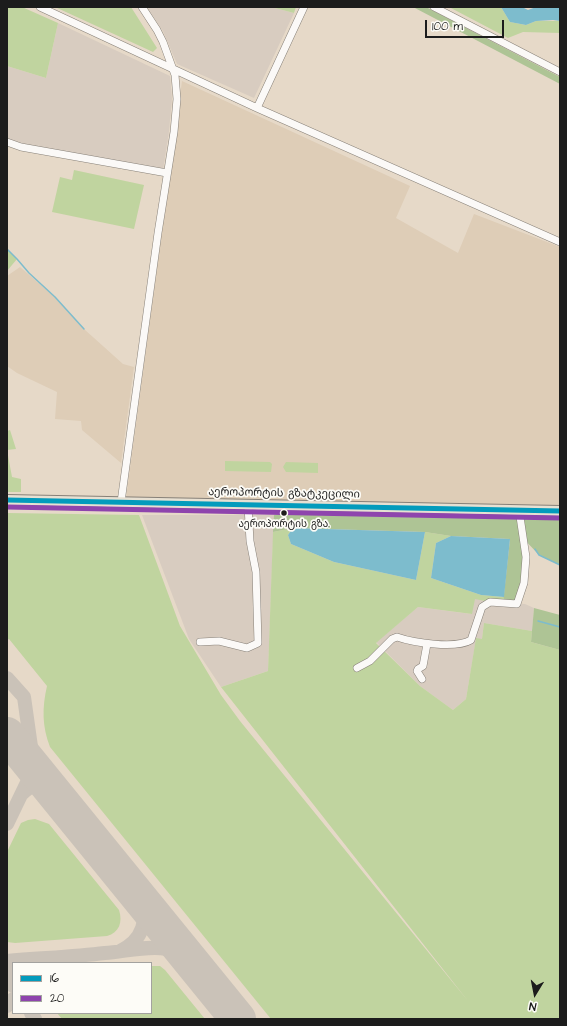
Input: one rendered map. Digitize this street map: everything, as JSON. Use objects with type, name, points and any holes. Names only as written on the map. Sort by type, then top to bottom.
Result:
[{"type":"highway","name":"აეროპორტის გზატკეცილი","points":[[7,500],[248,506],[560,511]]},
{"type":"street","points":[[40,7],[257,108],[560,242]]},
{"type":"street","points":[[121,502],[174,132],[177,99],[175,75],[157,30],[142,7]]},
{"type":"street","points":[[257,108],[304,7]]},
{"type":"street","points":[[434,7],[560,72]]},
{"type":"street","points":[[7,142],[21,147],[167,173]]},
{"type":"street","points":[[200,642],[219,641],[248,648],[258,643],[256,572],[250,541],[248,506]]},
{"type":"street","points":[[357,668],[370,661],[392,639],[397,637],[427,644],[465,644],[471,640],[482,607],[490,602],[517,604],[524,583],[526,557],[519,510]]},
{"type":"street","points":[[422,679],[417,671],[423,666],[427,644]]},
{"type":"shaded area","points":[[147,7],[271,7],[294,13],[254,98],[177,64],[163,31]]},
{"type":"shaded area","points":[[58,23],[170,76],[172,99],[163,170],[34,147],[7,138],[7,66],[46,78]]},
{"type":"shaded area","points":[[182,81],[410,186],[396,218],[458,253],[474,214],[560,247],[560,506],[126,498]]},
{"type":"shaded area","points":[[20,267],[55,297],[84,329],[123,364],[134,367],[121,463],[82,430],[81,421],[55,419],[57,392],[17,373],[7,366],[7,276]]},
{"type":"shaded area","points":[[142,515],[274,515],[268,671],[221,687],[189,639]]},
{"type":"shaded area","points":[[474,598],[490,602],[525,604],[534,608],[532,631],[484,623],[482,639],[476,639],[466,699],[453,710],[420,686],[376,642],[418,607],[471,614]]},
{"type":"green space","points":[[7,7],[22,7],[58,23],[46,78],[7,66]]},
{"type":"green space","points":[[55,7],[131,7],[157,48],[153,52]]},
{"type":"green space","points":[[271,7],[296,7],[294,13]]},
{"type":"green space","points":[[413,7],[426,7],[560,77],[560,84]]},
{"type":"green space","points":[[449,7],[501,7],[510,22],[526,25],[536,21],[560,21],[560,33],[523,32],[508,38]]},
{"type":"green space","points":[[74,170],[144,185],[134,229],[52,212],[60,177],[72,180]]},
{"type":"green space","points":[[7,249],[17,259],[7,271]]},
{"type":"green space","points":[[10,430],[16,449],[7,450],[7,431]]},
{"type":"green space","points":[[7,450],[12,477],[21,479],[21,492],[7,492]]},
{"type":"green space","points":[[225,461],[270,462],[272,464],[271,472],[225,471]]},
{"type":"green space","points":[[286,462],[318,463],[318,473],[286,472],[283,467]]},
{"type":"green space","points":[[291,511],[478,516],[560,516],[560,565],[539,555],[522,537],[526,557],[517,604],[503,603],[510,539],[451,536],[425,532],[293,528],[273,532],[274,515]]},
{"type":"green space","points":[[7,513],[139,515],[180,626],[221,695],[240,721],[468,1001],[221,687],[268,671],[273,532],[293,528],[288,535],[291,544],[334,562],[416,580],[425,532],[451,536],[436,543],[431,578],[481,595],[504,597],[503,603],[475,599],[472,614],[418,607],[376,643],[420,686],[453,710],[466,699],[476,638],[482,639],[484,623],[532,631],[531,642],[560,650],[560,1019],[271,1019],[50,747],[44,724],[44,702],[47,686],[9,639],[7,640]]},
{"type":"green space","points":[[534,608],[560,615],[560,650],[531,642]]},
{"type":"green space","points":[[35,819],[49,824],[119,910],[120,923],[117,930],[111,935],[15,943],[7,942],[7,852],[21,823]]},
{"type":"green space","points":[[152,966],[160,966],[165,970],[205,1019],[62,1019],[58,1014],[152,1014]]},
{"type":"water","points":[[501,7],[522,7],[528,10],[536,7],[560,7],[560,21],[536,21],[526,25],[510,22]]},
{"type":"water","points":[[293,528],[425,532],[416,580],[334,562],[291,544],[288,535]]},
{"type":"water","points":[[451,536],[510,539],[504,597],[481,595],[431,578],[436,543]]},
{"type":"waterway","points":[[7,249],[29,273],[55,297],[84,329]]},
{"type":"waterway","points":[[535,549],[539,555],[560,565]]},
{"type":"waterway","points":[[538,621],[560,627]]},
{"type":"taxiway","points":[[7,678],[24,697],[34,768],[7,824]]},
{"type":"taxiway","points":[[22,794],[31,787],[42,785],[49,788],[61,801]]},
{"type":"taxiway","points":[[120,951],[128,947],[134,941],[142,928],[144,913],[138,897]]},
{"type":"taxiway","points":[[7,961],[81,956],[144,948],[159,948],[171,950],[179,954],[197,968]]},
{"type":"taxiway","points":[[7,1006],[12,1000]]},
{"type":"taxiway","points":[[32,1014],[35,1019]]},
{"type":"runway","points":[[7,735],[238,1019]]},
{"type":"transit line","name":"16","points":[[7,500],[560,511]]},
{"type":"transit line","name":"20","points":[[7,507],[560,518]]},
{"type":"place","name":"აეროპორტის გზა.","points":[[284,513]]}]
